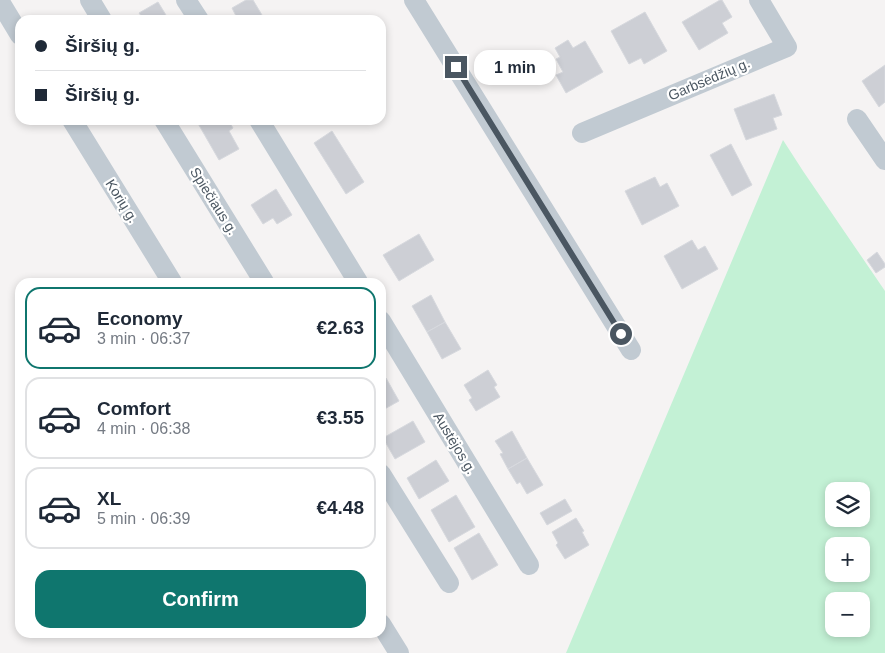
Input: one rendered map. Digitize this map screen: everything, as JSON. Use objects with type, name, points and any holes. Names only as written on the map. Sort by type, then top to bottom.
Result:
[{"type":"street","points":[[90,0],[99,15]]},
{"type":"street","points":[[186,0],[195,15]]},
{"type":"street","points":[[414,0],[631,350]]},
{"type":"street","name":"Garbsėdžių g.","points":[[582,133],[786,47],[759,0]]},
{"type":"street","points":[[0,2],[15,26]]},
{"type":"street","points":[[857,119],[885,160]]},
{"type":"street","name":"Korių g.","points":[[75,125],[170,278]]},
{"type":"street","name":"Spiečiaus g.","points":[[167,125],[262,278]]},
{"type":"street","points":[[262,125],[356,278]]},
{"type":"street","name":"Austėjos g.","points":[[386,329],[530,565]]},
{"type":"street","points":[[386,482],[448,583]]},
{"type":"street","points":[[386,632],[399,653]]},
{"type":"green space","points":[[783,140],[885,291],[885,653],[566,653]]},
{"type":"building","points":[[246,0],[253,0],[262,15],[236,15],[232,8]]},
{"type":"building","points":[[722,0],[732,17],[722,23],[728,33],[699,50],[682,22]]},
{"type":"building","points":[[158,2],[166,15],[140,15],[139,13]]},
{"type":"building","points":[[645,12],[667,51],[644,64],[641,58],[629,64],[611,31]]},
{"type":"building","points":[[568,40],[573,48],[585,41],[603,72],[566,93],[556,75],[563,72],[556,59],[560,57],[555,48]]},
{"type":"building","points":[[885,65],[885,102],[879,107],[862,81]]},
{"type":"building","points":[[774,94],[782,115],[773,118],[777,129],[746,140],[734,109]]},
{"type":"building","points":[[199,125],[231,125],[233,128],[229,131],[239,149],[219,160]]},
{"type":"building","points":[[332,131],[364,182],[346,194],[314,143]]},
{"type":"building","points":[[731,144],[752,185],[732,196],[710,155]]},
{"type":"building","points":[[655,177],[660,187],[667,183],[679,206],[642,225],[625,191]]},
{"type":"building","points":[[276,189],[292,215],[277,224],[273,218],[263,224],[251,205]]},
{"type":"building","points":[[419,234],[434,260],[399,281],[383,255]]},
{"type":"building","points":[[692,240],[698,250],[705,246],[718,269],[682,289],[664,256]]},
{"type":"building","points":[[877,252],[885,267],[876,273],[867,260]]},
{"type":"building","points":[[431,295],[445,322],[427,332],[412,306]]},
{"type":"building","points":[[445,322],[461,349],[442,359],[427,332]]},
{"type":"building","points":[[488,370],[497,385],[494,387],[500,397],[476,411],[469,400],[472,398],[464,385]]},
{"type":"building","points":[[386,378],[399,401],[386,408]]},
{"type":"building","points":[[413,421],[425,442],[395,459],[386,443],[386,436]]},
{"type":"building","points":[[512,431],[527,458],[508,469],[500,454],[503,453],[495,441]]},
{"type":"building","points":[[527,458],[543,485],[527,494],[520,482],[517,484],[508,469]]},
{"type":"building","points":[[436,460],[449,481],[419,499],[407,478]]},
{"type":"building","points":[[456,495],[475,527],[449,542],[431,510]]},
{"type":"building","points":[[565,499],[572,511],[547,525],[540,513]]},
{"type":"building","points":[[576,518],[584,531],[582,532],[589,545],[565,559],[556,545],[558,543],[552,532]]},
{"type":"building","points":[[479,533],[498,565],[472,580],[454,548]]},
{"type":"route","points":[[456,67],[621,334]]}]
